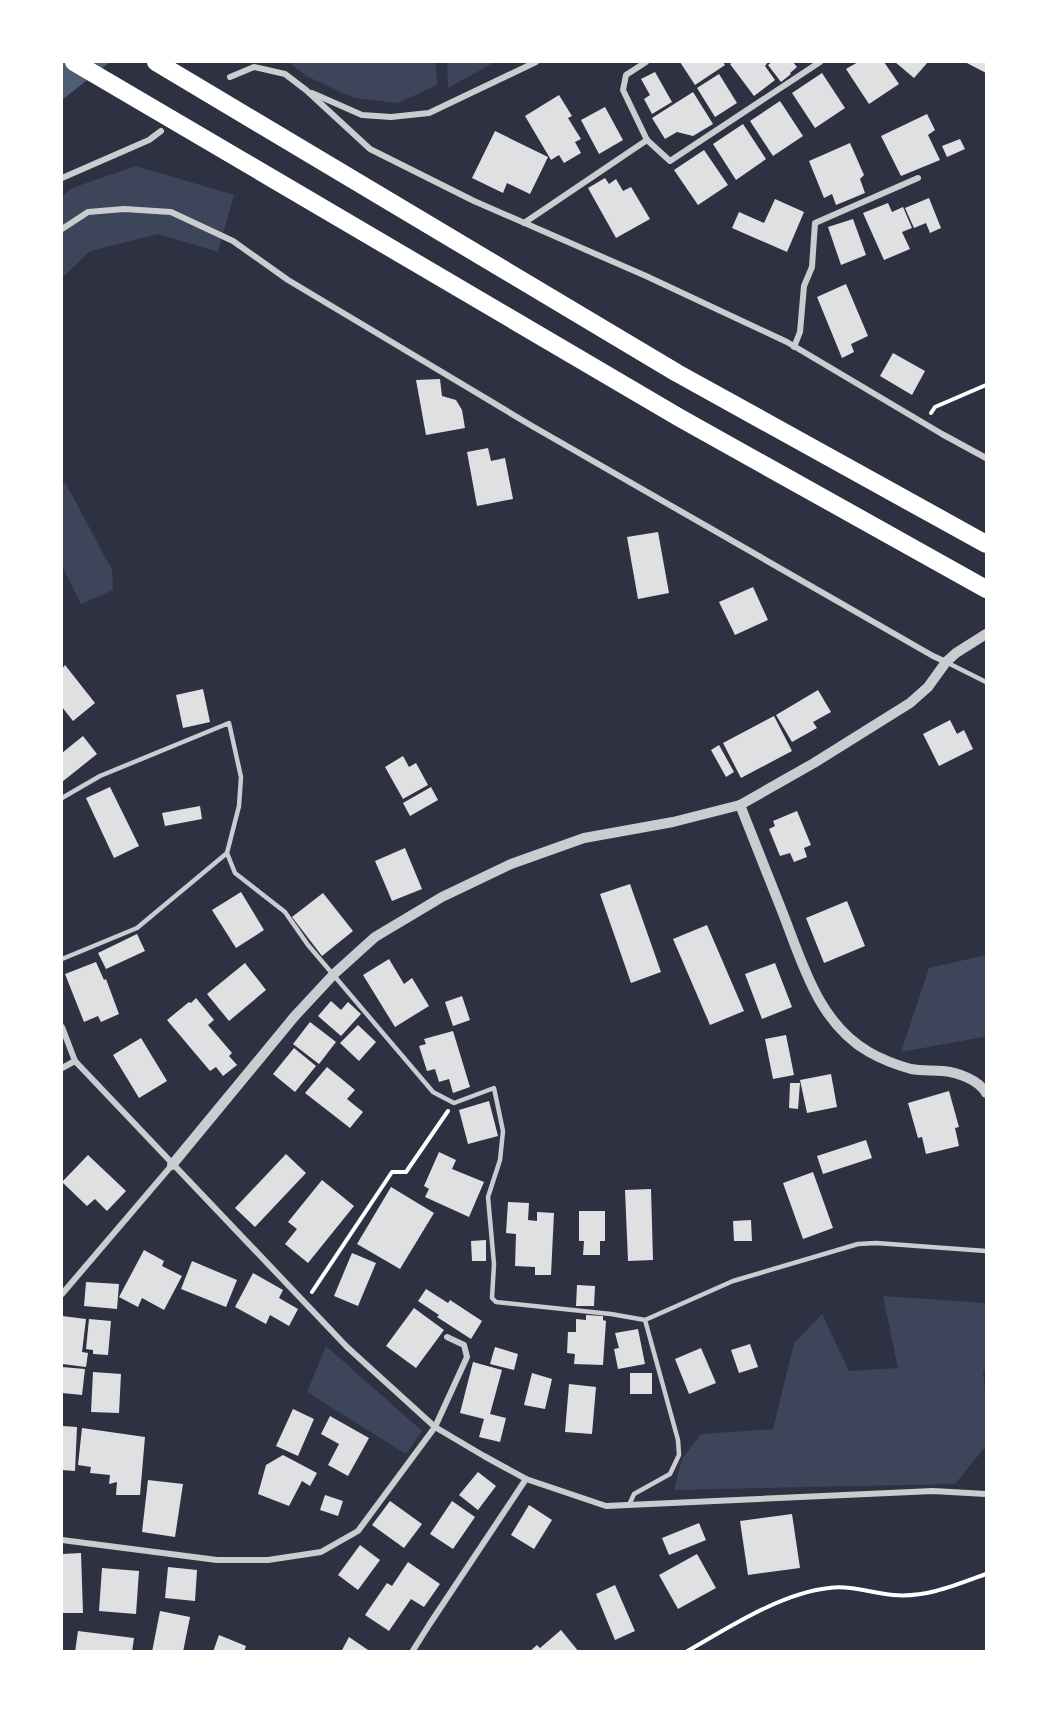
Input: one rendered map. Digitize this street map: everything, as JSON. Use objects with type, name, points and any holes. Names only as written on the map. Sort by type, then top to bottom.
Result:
[{"type":"highway","points":[[74,62],[681,418],[987,589]]},
{"type":"highway","points":[[156,62],[677,374],[987,544]]},
{"type":"street","points":[[306,90],[362,115],[391,117],[429,113],[536,62]]},
{"type":"street","points":[[646,62],[626,75],[623,90],[646,140],[670,161],[820,62]]},
{"type":"street","points":[[230,77],[254,64],[285,74],[306,90],[370,149],[474,201],[646,276],[794,346],[924,424],[987,458]]},
{"type":"street","points":[[62,178],[149,140],[161,131]]},
{"type":"street","points":[[524,223],[646,140]]},
{"type":"street","points":[[794,346],[800,332],[804,286],[812,267],[815,223],[918,178]]},
{"type":"street","points":[[62,229],[88,212],[124,209],[171,212],[233,241],[288,280],[532,426],[946,662]]},
{"type":"street","points":[[62,1294],[294,1017],[334,974],[375,938],[442,897],[511,864],[584,838],[673,822],[740,805],[814,763],[910,703],[928,687],[946,662],[956,653],[987,634]]},
{"type":"street","points":[[740,805],[813,990],[842,1031],[869,1052],[890,1061],[911,1069],[945,1071],[972,1080],[987,1093]]},
{"type":"street","points":[[62,1027],[75,1061],[347,1347],[435,1427],[526,1479],[606,1506],[933,1491],[987,1494]]},
{"type":"street","points":[[62,1068],[75,1061]]},
{"type":"street","points":[[62,1540],[217,1560],[268,1560],[321,1552],[358,1531],[435,1427],[467,1357],[464,1345],[447,1337]]},
{"type":"street","points":[[412,1652],[526,1479]]},
{"type":"lane","points":[[946,662],[987,682]]},
{"type":"lane","points":[[62,798],[100,776],[229,723],[241,777],[239,806],[227,853],[137,928],[62,959]]},
{"type":"lane","points":[[227,853],[235,873],[285,912],[308,945],[433,1092],[454,1103],[494,1088],[502,1131],[500,1160],[488,1197],[494,1264],[492,1298],[496,1302],[611,1314],[645,1320],[733,1281],[858,1244],[876,1242],[987,1251]]},
{"type":"lane","points":[[629,1505],[634,1494],[670,1474],[679,1455],[678,1440],[645,1320]]},
{"type":"path","points":[[924,424],[935,407],[987,385]]},
{"type":"path","points":[[304,1303],[392,1172],[406,1172],[454,1103]]},
{"type":"path","points":[[686,1652],[748,1617],[790,1597],[829,1588],[864,1589],[892,1595],[914,1596],[937,1592],[987,1574]]},
{"type":"shaded area","points":[[62,62],[110,62],[62,100]]},
{"type":"shaded area","points":[[288,62],[436,62],[437,85],[398,103],[354,98],[308,77]]},
{"type":"shaded area","points":[[447,62],[495,62],[448,88]]},
{"type":"shaded area","points":[[136,166],[234,195],[218,252],[158,234],[90,251],[62,278],[62,196],[72,188]]},
{"type":"shaded area","points":[[62,482],[66,484],[112,570],[113,590],[81,604],[62,566]]},
{"type":"shaded area","points":[[986,955],[986,1040],[984,1037],[901,1052],[929,968]]},
{"type":"shaded area","points":[[883,1296],[986,1303],[986,1369],[983,1372],[986,1397],[986,1446],[955,1484],[674,1490],[682,1459],[701,1434],[773,1429],[794,1343],[822,1314],[849,1371],[898,1368]]},
{"type":"shaded area","points":[[326,1346],[422,1431],[406,1454],[307,1392]]},
{"type":"building","points":[[680,62],[723,62],[725,65],[695,85]]},
{"type":"building","points":[[733,62],[768,62],[765,66],[775,80],[754,96],[730,64]]},
{"type":"building","points":[[772,62],[793,62],[797,67],[781,82],[768,65]]},
{"type":"building","points":[[858,62],[884,62],[899,84],[869,104],[846,69]]},
{"type":"building","points":[[895,62],[928,62],[914,78]]},
{"type":"building","points":[[965,62],[986,62],[986,73]]},
{"type":"building","points":[[655,72],[672,102],[652,114],[644,99],[650,95],[641,79]]},
{"type":"building","points":[[822,73],[845,108],[815,128],[792,93]]},
{"type":"building","points":[[719,74],[737,103],[715,117],[697,88]]},
{"type":"building","points":[[693,92],[713,124],[693,136],[677,132],[665,139],[652,118]]},
{"type":"building","points":[[559,95],[572,116],[568,118],[581,139],[575,142],[581,153],[564,163],[559,155],[551,160],[525,116]]},
{"type":"building","points":[[780,101],[803,136],[773,156],[750,121]]},
{"type":"building","points":[[605,107],[623,140],[599,154],[581,120]]},
{"type":"building","points":[[927,114],[935,130],[928,135],[940,160],[901,176],[881,136]]},
{"type":"building","points":[[743,124],[766,159],[736,180],[713,144]]},
{"type":"building","points":[[495,131],[548,157],[530,194],[507,183],[503,193],[472,178]]},
{"type":"building","points":[[960,139],[965,149],[947,157],[942,146]]},
{"type":"building","points":[[850,143],[864,175],[860,179],[865,193],[836,205],[832,194],[824,198],[809,161]]},
{"type":"building","points":[[704,150],[728,185],[698,205],[674,170]]},
{"type":"building","points":[[605,178],[609,184],[616,179],[623,191],[631,187],[650,219],[616,238],[588,188]]},
{"type":"building","points":[[929,198],[941,228],[930,233],[926,223],[914,228],[905,208]]},
{"type":"building","points":[[775,199],[804,212],[787,252],[732,228],[739,212],[764,223]]},
{"type":"building","points":[[888,203],[892,212],[903,207],[912,228],[902,232],[910,249],[884,260],[863,213]]},
{"type":"building","points":[[853,219],[866,255],[841,265],[828,227]]},
{"type":"building","points":[[846,284],[868,336],[851,344],[854,352],[842,358],[817,297]]},
{"type":"building","points":[[893,353],[925,371],[912,395],[880,376]]},
{"type":"building","points":[[440,379],[442,396],[456,400],[462,410],[465,428],[426,435],[416,380]]},
{"type":"building","points":[[488,448],[491,461],[505,458],[513,499],[477,506],[467,452]]},
{"type":"building","points":[[658,532],[669,593],[638,599],[627,537]]},
{"type":"building","points":[[753,587],[768,620],[735,635],[719,602]]},
{"type":"building","points":[[65,665],[95,703],[73,721],[62,707],[62,669]]},
{"type":"building","points":[[203,689],[210,722],[183,728],[176,695]]},
{"type":"building","points":[[818,690],[831,712],[813,722],[817,728],[792,742],[776,715]]},
{"type":"building","points":[[774,716],[792,751],[741,778],[723,743]]},
{"type":"building","points":[[950,720],[957,734],[964,730],[973,749],[939,766],[923,734]]},
{"type":"building","points":[[83,736],[97,754],[62,782],[62,753]]},
{"type":"building","points":[[719,745],[734,772],[726,777],[711,750]]},
{"type":"building","points":[[403,756],[409,767],[416,763],[428,785],[403,799],[385,767]]},
{"type":"building","points":[[110,787],[139,846],[114,858],[86,798]]},
{"type":"building","points":[[431,787],[438,800],[410,816],[403,803]]},
{"type":"building","points":[[200,806],[202,819],[165,826],[162,813]]},
{"type":"building","points":[[797,811],[811,845],[804,848],[807,857],[794,862],[790,853],[780,856],[769,829],[775,826],[773,821]]},
{"type":"building","points":[[405,848],[422,889],[392,901],[375,861]]},
{"type":"building","points":[[630,884],[661,972],[631,983],[600,894]]},
{"type":"building","points":[[241,892],[264,930],[236,948],[212,910]]},
{"type":"building","points":[[323,893],[353,931],[322,956],[292,917]]},
{"type":"building","points":[[847,901],[865,946],[824,963],[806,918]]},
{"type":"building","points":[[707,925],[744,1011],[710,1025],[673,939]]},
{"type":"building","points":[[137,934],[145,951],[106,969],[98,953]]},
{"type":"building","points":[[389,959],[404,984],[412,978],[429,1006],[395,1027],[363,975]]},
{"type":"building","points":[[96,962],[104,980],[106,979],[119,1014],[101,1022],[98,1016],[84,1022],[65,974]]},
{"type":"building","points":[[245,963],[266,990],[229,1021],[207,994]]},
{"type":"building","points":[[775,963],[792,1007],[762,1019],[745,974]]},
{"type":"building","points":[[462,996],[470,1020],[453,1026],[445,1002]]},
{"type":"building","points":[[196,998],[214,1020],[208,1025],[232,1053],[229,1056],[237,1065],[223,1076],[216,1067],[210,1071],[167,1020]]},
{"type":"building","points":[[331,1001],[341,1010],[348,1002],[361,1014],[341,1036],[318,1016]]},
{"type":"building","points":[[310,1022],[336,1042],[319,1064],[293,1044]]},
{"type":"building","points":[[358,1025],[376,1042],[359,1061],[340,1043]]},
{"type":"building","points":[[453,1031],[470,1087],[453,1093],[449,1079],[439,1082],[435,1069],[427,1071],[419,1046],[426,1044],[424,1039]]},
{"type":"building","points":[[786,1035],[794,1075],[773,1079],[765,1039]]},
{"type":"building","points":[[141,1038],[167,1081],[139,1098],[113,1055]]},
{"type":"building","points":[[294,1048],[316,1066],[295,1092],[273,1074]]},
{"type":"building","points":[[327,1067],[355,1090],[347,1099],[363,1112],[350,1128],[305,1093]]},
{"type":"building","points":[[831,1074],[837,1107],[807,1113],[800,1080]]},
{"type":"building","points":[[790,1083],[800,1083],[798,1109],[789,1108]]},
{"type":"building","points":[[949,1091],[959,1127],[955,1128],[959,1146],[926,1154],[922,1137],[918,1138],[908,1103]]},
{"type":"building","points":[[489,1101],[498,1136],[468,1144],[459,1110]]},
{"type":"building","points":[[866,1140],[872,1158],[823,1174],[817,1156]]},
{"type":"building","points":[[439,1152],[456,1160],[452,1169],[484,1182],[469,1217],[425,1197],[429,1189],[424,1186]]},
{"type":"building","points":[[286,1154],[306,1173],[255,1227],[235,1208]]},
{"type":"building","points":[[88,1155],[126,1191],[107,1211],[95,1199],[87,1206],[62,1182]]},
{"type":"building","points":[[813,1172],[833,1228],[803,1239],[783,1183]]},
{"type":"building","points":[[322,1180],[354,1206],[308,1263],[285,1244],[297,1229],[288,1222]]},
{"type":"building","points":[[391,1187],[434,1213],[400,1269],[357,1244]]},
{"type":"building","points":[[651,1189],[653,1260],[628,1261],[625,1190]]},
{"type":"building","points":[[508,1202],[529,1203],[528,1220],[537,1221],[537,1212],[554,1213],[551,1275],[535,1275],[535,1267],[515,1266],[516,1234],[506,1233]]},
{"type":"building","points":[[579,1211],[605,1211],[605,1241],[600,1241],[600,1255],[583,1255],[584,1241],[579,1241]]},
{"type":"building","points":[[751,1220],[752,1241],[734,1241],[733,1221]]},
{"type":"building","points":[[486,1240],[486,1261],[472,1261],[471,1241]]},
{"type":"building","points":[[144,1250],[164,1261],[162,1266],[182,1276],[164,1310],[142,1298],[138,1307],[119,1297]]},
{"type":"building","points":[[352,1253],[376,1263],[358,1306],[334,1296]]},
{"type":"building","points":[[192,1261],[237,1280],[226,1307],[181,1289]]},
{"type":"building","points":[[253,1273],[283,1290],[279,1298],[298,1309],[289,1326],[270,1315],[266,1324],[235,1307]]},
{"type":"building","points":[[86,1282],[119,1284],[117,1309],[84,1306]]},
{"type":"building","points":[[577,1285],[595,1286],[594,1306],[576,1306]]},
{"type":"building","points":[[426,1289],[448,1303],[450,1300],[482,1321],[471,1339],[437,1317],[439,1315],[418,1301]]},
{"type":"building","points":[[414,1308],[444,1330],[416,1368],[386,1346]]},
{"type":"building","points":[[586,1315],[603,1316],[603,1320],[606,1321],[603,1365],[574,1364],[575,1354],[567,1353],[568,1332],[576,1332],[576,1319],[586,1320]]},
{"type":"building","points":[[62,1316],[86,1319],[82,1352],[88,1353],[86,1367],[62,1364]]},
{"type":"building","points":[[89,1319],[111,1321],[108,1355],[93,1354],[93,1350],[86,1349]]},
{"type":"building","points":[[638,1329],[645,1364],[618,1369],[614,1349],[619,1348],[615,1333]]},
{"type":"building","points":[[750,1344],[758,1367],[739,1373],[731,1350]]},
{"type":"building","points":[[495,1347],[518,1354],[514,1370],[490,1364]]},
{"type":"building","points":[[701,1348],[716,1383],[689,1394],[675,1359]]},
{"type":"building","points":[[473,1362],[502,1370],[490,1414],[506,1418],[500,1442],[479,1437],[484,1419],[460,1413]]},
{"type":"building","points":[[62,1367],[85,1369],[82,1395],[62,1393]]},
{"type":"building","points":[[93,1372],[121,1374],[119,1413],[91,1412]]},
{"type":"building","points":[[532,1373],[552,1379],[545,1409],[524,1405]]},
{"type":"building","points":[[630,1373],[652,1373],[652,1394],[630,1394]]},
{"type":"building","points":[[569,1384],[596,1387],[592,1434],[565,1432]]},
{"type":"building","points":[[293,1409],[314,1419],[298,1456],[276,1446]]},
{"type":"building","points":[[330,1416],[369,1438],[348,1476],[328,1465],[339,1444],[321,1434]]},
{"type":"building","points":[[62,1426],[77,1427],[75,1471],[62,1470]]},
{"type":"building","points":[[82,1428],[145,1437],[140,1495],[116,1495],[117,1482],[109,1484],[110,1475],[90,1473],[91,1467],[78,1465]]},
{"type":"building","points":[[283,1455],[317,1473],[310,1486],[302,1481],[289,1506],[258,1494],[266,1465]]},
{"type":"building","points":[[478,1472],[496,1486],[478,1510],[459,1495]]},
{"type":"building","points":[[148,1480],[183,1484],[175,1537],[142,1532]]},
{"type":"building","points":[[325,1495],[343,1501],[338,1516],[320,1510]]},
{"type":"building","points":[[390,1501],[422,1524],[404,1548],[372,1525]]},
{"type":"building","points":[[452,1501],[475,1517],[453,1549],[430,1534]]},
{"type":"building","points":[[529,1505],[552,1520],[534,1549],[511,1535]]},
{"type":"building","points":[[792,1514],[800,1568],[748,1575],[740,1521]]},
{"type":"building","points":[[699,1523],[706,1540],[669,1555],[662,1538]]},
{"type":"building","points":[[360,1545],[380,1560],[358,1590],[338,1575]]},
{"type":"building","points":[[81,1553],[83,1613],[62,1613],[62,1554]]},
{"type":"building","points":[[697,1554],[716,1588],[678,1609],[659,1575]]},
{"type":"building","points":[[408,1562],[440,1584],[424,1607],[411,1599],[389,1631],[365,1615],[387,1583],[392,1586]]},
{"type":"building","points":[[168,1567],[197,1570],[195,1601],[165,1598]]},
{"type":"building","points":[[102,1568],[139,1571],[136,1614],[99,1611]]},
{"type":"building","points":[[615,1585],[635,1631],[615,1640],[596,1594]]},
{"type":"building","points":[[160,1611],[190,1617],[183,1652],[152,1652]]},
{"type":"building","points":[[561,1630],[579,1652],[529,1652],[537,1645],[540,1648]]},
{"type":"building","points":[[78,1631],[134,1638],[132,1652],[75,1652]]},
{"type":"building","points":[[219,1635],[246,1646],[244,1652],[213,1652]]},
{"type":"building","points":[[349,1637],[371,1652],[341,1652]]}]
